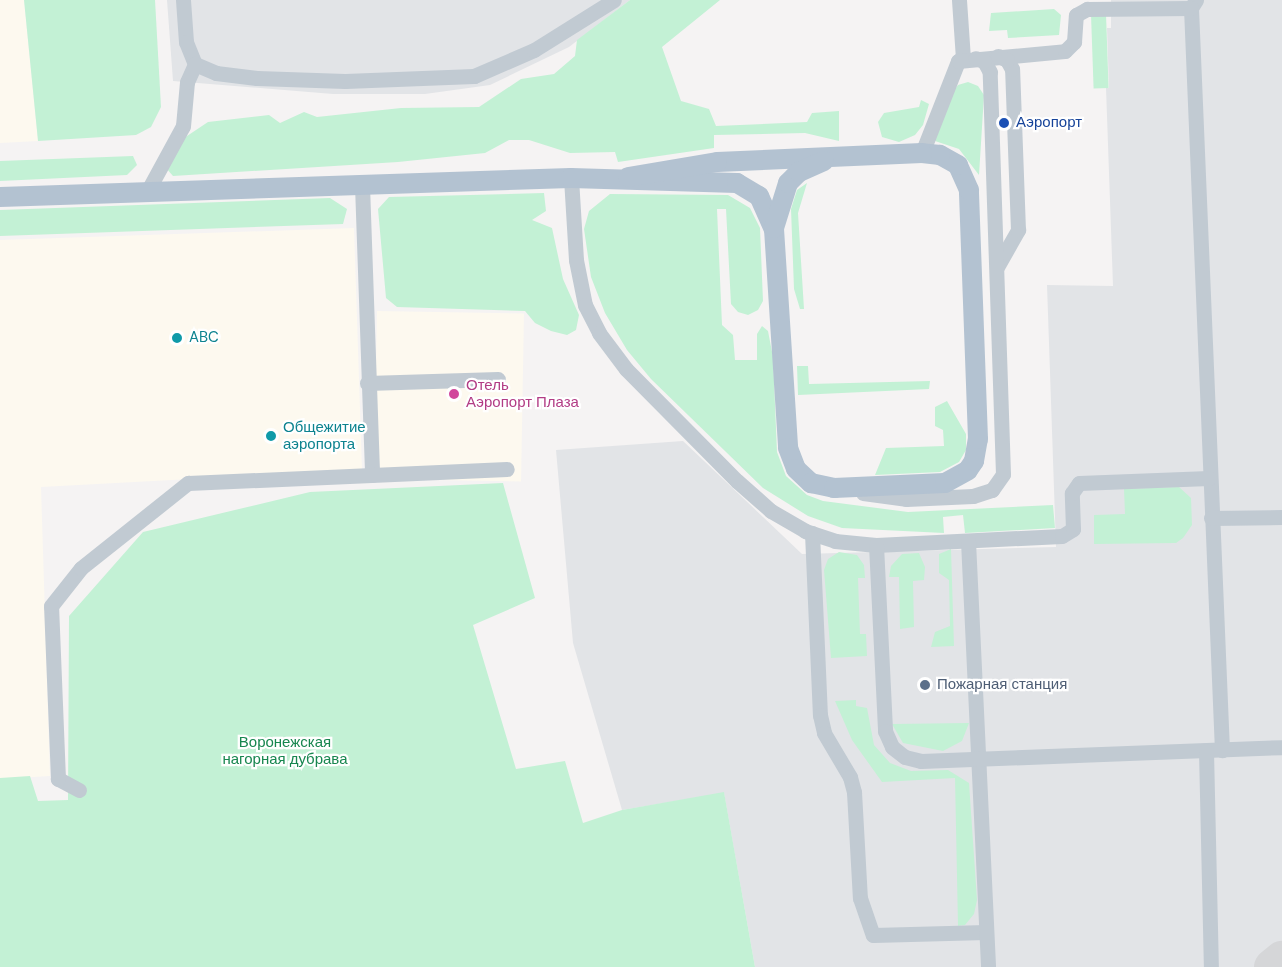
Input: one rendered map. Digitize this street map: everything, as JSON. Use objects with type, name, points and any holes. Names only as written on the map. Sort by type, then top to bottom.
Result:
[{"type":"main road","points":[[628,177],[717,162],[835,156],[922,153],[950,159],[968,182],[978,450],[968,470],[945,483],[822,487],[802,476],[788,448],[774,229],[781,196],[788,183],[799,172],[835,156]]},
{"type":"main road","points":[[0,197],[628,177],[737,183],[759,196],[774,229]]},
{"type":"street","points":[[183,0],[186,42],[195,64],[216,73],[257,78],[345,81],[474,76],[534,50],[614,0]]},
{"type":"street","points":[[959,0],[969,58]]},
{"type":"street","points":[[922,153],[952,69],[969,58],[1065,51],[1074,42],[1074,19],[1087,9],[1194,4],[1209,478],[1222,750]]},
{"type":"street","points":[[997,272],[1000,259],[1013,244],[1018,230],[1012,69],[1007,60],[998,56]]},
{"type":"street","points":[[834,488],[906,499],[983,495],[999,483],[1004,464],[990,72],[984,61],[969,58]]},
{"type":"street","points":[[147,192],[183,126],[187,82],[195,64]]},
{"type":"street","points":[[572,178],[576,260],[585,305],[599,333],[633,377],[755,498],[812,534],[876,545],[1068,534],[1073,526],[1072,490],[1079,483],[1209,478]]},
{"type":"street","points":[[362,185],[367,383],[372,475]]},
{"type":"street","points":[[367,383],[498,379]]},
{"type":"street","points":[[79,790],[58,779],[51,606],[81,568],[188,483],[507,469]]},
{"type":"street","points":[[1211,518],[1282,517]]},
{"type":"street","points":[[812,534],[820,715],[824,733],[850,777],[854,792],[860,898],[873,935],[986,932]]},
{"type":"street","points":[[968,541],[980,758],[988,967]]},
{"type":"street","points":[[876,545],[887,740],[897,752],[913,759],[1282,747]]},
{"type":"street","points":[[1206,751],[1211,967]]},
{"type":"shaded area","points":[[0,0],[24,0],[38,141],[0,143]]},
{"type":"shaded area","points":[[167,0],[630,0],[569,47],[490,85],[425,94],[333,94],[173,81]]},
{"type":"shaded area","points":[[1111,0],[1282,0],[1282,967],[755,967],[724,793],[622,810],[573,643],[556,450],[683,441],[802,554],[1056,547],[1047,285],[1113,286],[1106,88],[1109,88],[1107,28],[1111,28]]},
{"type":"shaded area","points":[[354,228],[362,470],[41,487],[50,776],[0,779],[0,240]]},
{"type":"shaded area","name":"Отель Аэропорт Плаза","points":[[377,311],[524,314],[521,482],[374,479]]},
{"type":"green space","points":[[24,0],[155,0],[161,107],[151,127],[136,135],[38,141]]},
{"type":"green space","points":[[630,0],[720,0],[662,47],[681,101],[709,109],[716,126],[807,122],[812,113],[839,111],[839,141],[805,133],[714,135],[714,148],[618,162],[615,152],[570,153],[529,140],[509,140],[485,153],[398,162],[173,176],[166,168],[184,138],[208,122],[269,115],[280,123],[304,112],[317,117],[401,108],[479,107],[521,79],[554,74],[575,56],[577,40]]},
{"type":"green space","points":[[1054,9],[1061,15],[1059,35],[1008,38],[1007,30],[989,31],[991,13]]},
{"type":"green space","points":[[1106,14],[1109,88],[1094,88],[1091,15]]},
{"type":"green space","points":[[968,82],[978,86],[984,95],[979,175],[959,149],[935,141],[952,93],[958,85]]},
{"type":"green space","points":[[921,100],[929,104],[923,125],[915,135],[899,142],[882,137],[878,122],[884,113],[919,107]]},
{"type":"green space","points":[[133,156],[137,165],[127,175],[0,181],[0,161]]},
{"type":"green space","points":[[807,183],[798,213],[804,309],[800,309],[794,289],[791,209],[797,190]]},
{"type":"green space","points":[[544,193],[546,211],[532,220],[552,228],[563,279],[579,315],[576,330],[567,335],[551,331],[535,323],[525,311],[397,307],[386,298],[378,209],[389,197]]},
{"type":"green space","points":[[610,194],[728,195],[750,208],[760,228],[763,301],[758,310],[748,315],[738,312],[731,304],[726,209],[717,209],[722,325],[733,335],[735,360],[757,360],[757,334],[762,326],[768,331],[773,357],[777,452],[786,476],[807,495],[823,501],[908,512],[1053,505],[1055,528],[965,533],[963,515],[943,517],[944,533],[842,528],[808,516],[763,488],[651,379],[627,350],[605,313],[591,277],[584,229],[589,211]]},
{"type":"green space","points":[[330,198],[347,209],[343,224],[0,236],[0,210]]},
{"type":"green space","points":[[797,366],[808,366],[809,384],[930,381],[929,389],[798,395]]},
{"type":"green space","points":[[947,401],[966,434],[966,450],[959,462],[940,472],[875,475],[886,448],[944,446],[943,430],[935,426],[935,407]]},
{"type":"green space","name":"Воронежская нагорная дубрава","points":[[503,483],[535,598],[473,625],[516,769],[565,761],[583,823],[622,810],[724,792],[755,967],[0,967],[0,778],[30,776],[38,801],[68,800],[69,616],[143,532],[310,492]]},
{"type":"green space","points":[[1179,487],[1191,498],[1192,525],[1183,538],[1176,543],[1094,544],[1094,515],[1125,514],[1124,489]]},
{"type":"green space","points":[[951,549],[954,646],[931,647],[935,632],[950,626],[949,580],[939,573],[939,554]]},
{"type":"green space","points":[[839,552],[857,555],[864,565],[865,578],[858,578],[860,634],[866,634],[867,656],[831,658],[824,570],[828,559]]},
{"type":"green space","points":[[919,553],[925,567],[924,580],[913,581],[914,627],[900,629],[899,577],[889,577],[891,566],[902,554]]},
{"type":"green space","points":[[856,700],[856,706],[867,708],[874,745],[890,763],[911,771],[948,770],[969,783],[977,900],[974,914],[965,925],[958,926],[955,778],[882,782],[852,740],[835,701]]},
{"type":"green space","points":[[969,723],[962,741],[943,751],[903,743],[892,724]]},
{"type":"taxiway","points":[[1272,967],[1282,959]]},
{"type":"place","name":"Аэропорт","points":[[1004,123]]},
{"type":"place","name":"ABC","points":[[177,338]]},
{"type":"place","name":"Отель Аэропорт Плаза","points":[[454,394]]},
{"type":"place","name":"Общежитие аэропорта","points":[[271,436]]},
{"type":"place","name":"Пожарная станция","points":[[925,685]]}]
